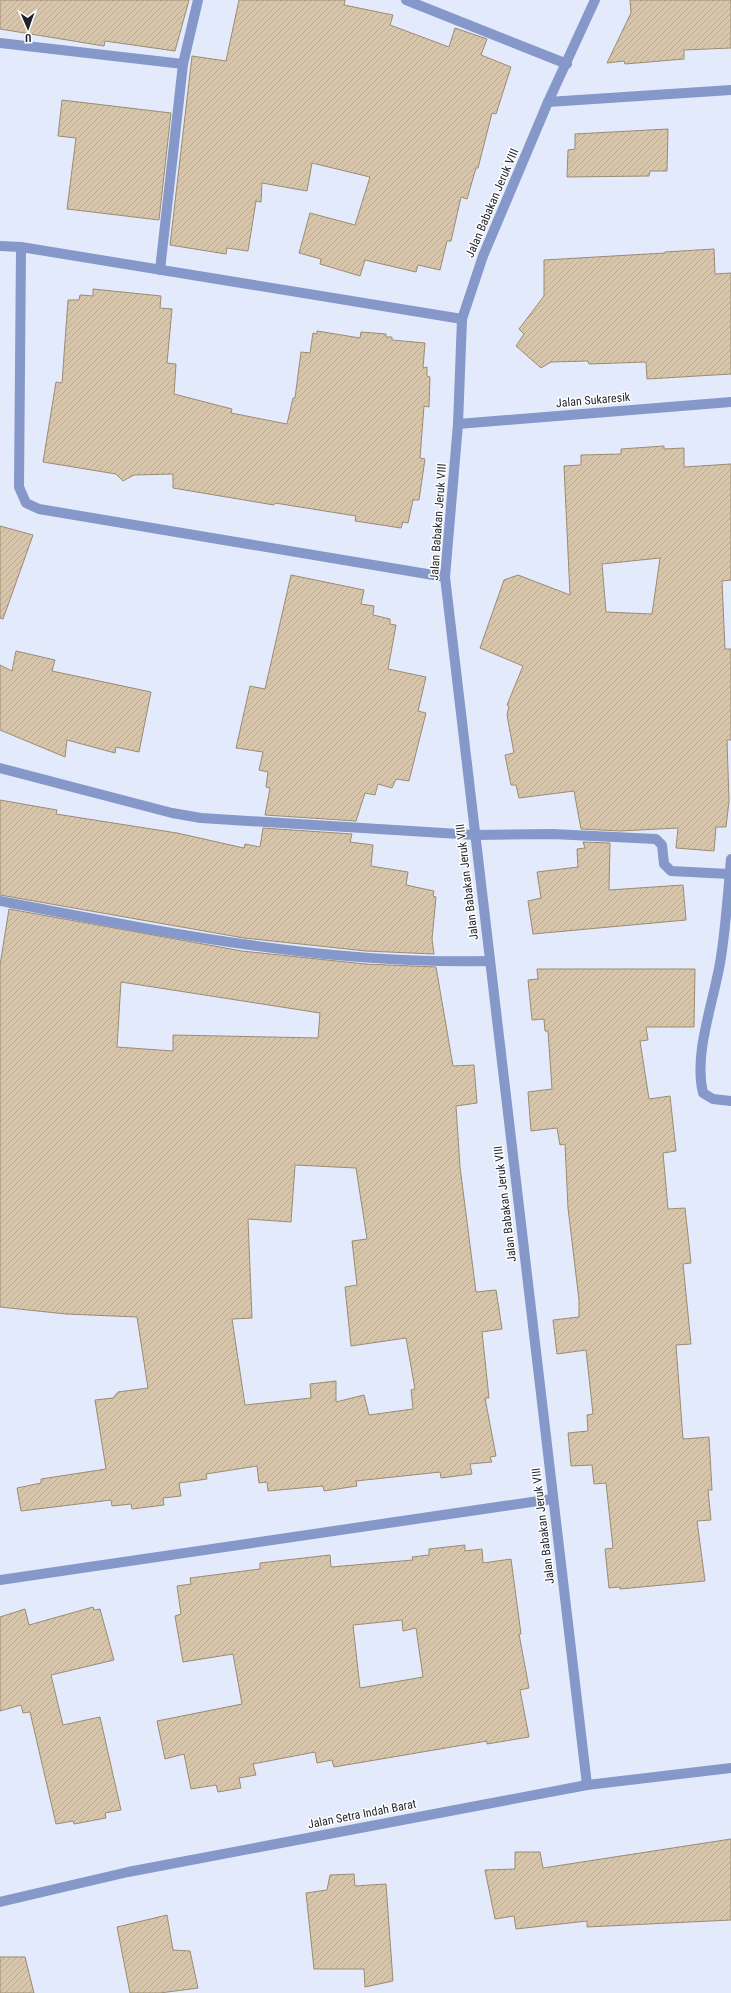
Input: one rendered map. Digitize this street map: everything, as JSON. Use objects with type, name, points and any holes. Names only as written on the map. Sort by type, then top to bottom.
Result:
[{"type":"street","points":[[160,270],[183,64],[198,0]]},
{"type":"street","points":[[406,0],[567,64]]},
{"type":"street","name":"Jalan Babakan Jeruk VIII","points":[[587,1785],[444,577],[458,424],[462,319],[483,256],[548,102],[567,64],[595,0]]},
{"type":"street","points":[[0,43],[183,64]]},
{"type":"street","points":[[548,102],[731,90]]},
{"type":"street","points":[[0,246],[21,248],[462,319]]},
{"type":"street","points":[[21,248],[19,487],[26,503],[39,510],[444,577]]},
{"type":"street","name":"Jalan Sukaresik","points":[[458,424],[731,402]]},
{"type":"street","points":[[0,768],[172,813],[202,818],[475,835],[552,834],[656,839],[662,845],[664,864],[671,871],[730,874]]},
{"type":"street","points":[[731,859],[721,959],[706,1022],[700,1080],[703,1093],[713,1099],[731,1101]]},
{"type":"street","points":[[0,901],[226,943],[376,960],[451,962],[489,961]]},
{"type":"street","points":[[0,1580],[552,1499]]},
{"type":"street","name":"Jalan Setra Indah Barat","points":[[0,1902],[128,1872],[587,1785],[731,1768]]},
{"type":"building","points":[[0,0],[189,0],[175,51],[105,41],[104,46],[0,29]]},
{"type":"building","points":[[239,0],[345,0],[344,5],[393,15],[390,25],[449,47],[455,28],[487,39],[481,55],[511,67],[496,114],[492,113],[478,168],[476,168],[467,199],[461,197],[451,241],[447,241],[440,270],[418,265],[416,272],[365,260],[360,276],[320,264],[321,259],[299,253],[310,213],[355,225],[370,177],[312,163],[307,191],[262,183],[261,202],[256,201],[248,251],[227,248],[226,254],[170,245],[192,56],[226,61]]},
{"type":"building","points":[[630,0],[731,0],[731,48],[684,50],[684,59],[625,64],[624,61],[607,63],[631,13]]},
{"type":"building","points":[[62,100],[171,113],[159,220],[67,209],[76,138],[58,136]]},
{"type":"building","points":[[668,129],[667,171],[650,171],[649,176],[567,177],[568,150],[575,149],[575,134]]},
{"type":"building","points":[[714,249],[715,274],[731,273],[731,374],[647,379],[646,362],[589,364],[588,361],[551,362],[541,368],[516,346],[524,334],[519,329],[544,296],[544,260]]},
{"type":"building","points":[[93,289],[161,296],[160,308],[172,309],[167,363],[176,364],[174,394],[232,409],[231,413],[287,424],[293,398],[295,398],[301,352],[310,353],[313,333],[317,334],[317,331],[360,338],[361,332],[386,334],[386,337],[392,337],[392,340],[425,343],[423,368],[427,367],[427,376],[430,377],[429,407],[424,406],[420,458],[425,459],[419,500],[413,500],[408,523],[403,522],[401,528],[355,521],[356,516],[275,503],[274,505],[173,488],[173,474],[134,475],[123,481],[116,474],[43,462],[56,382],[62,383],[68,300],[79,300],[80,295],[93,296]]},
{"type":"building","points":[[664,446],[664,449],[684,448],[684,467],[731,464],[731,580],[722,581],[725,649],[731,649],[731,740],[727,740],[729,801],[726,827],[716,827],[714,851],[676,848],[678,828],[620,831],[581,829],[574,791],[519,798],[516,785],[511,785],[505,755],[514,753],[507,715],[509,706],[507,705],[523,666],[480,648],[504,580],[518,575],[570,595],[564,466],[581,465],[581,455],[621,454],[621,449]],"holes":[[[660,558],[652,614],[606,612],[602,564]]]},
{"type":"building","points":[[0,526],[33,535],[3,619],[0,618]]},
{"type":"building","points":[[291,575],[364,590],[361,604],[374,606],[373,615],[390,619],[390,624],[396,625],[388,669],[426,677],[418,711],[426,713],[409,781],[396,779],[392,788],[378,784],[375,795],[365,793],[356,821],[265,815],[270,788],[266,787],[268,772],[259,770],[263,752],[236,748],[250,686],[265,689]]},
{"type":"building","points":[[16,651],[55,660],[52,671],[151,692],[139,752],[116,747],[115,753],[67,740],[65,757],[0,730],[0,665],[12,671]]},
{"type":"building","points":[[0,800],[57,810],[56,814],[177,833],[244,848],[245,844],[260,847],[263,828],[352,834],[350,842],[373,845],[371,866],[408,872],[406,885],[434,891],[433,896],[436,897],[432,939],[434,954],[366,951],[244,938],[0,895]]},
{"type":"building","points":[[583,842],[610,843],[609,890],[683,885],[686,920],[533,934],[528,901],[541,898],[537,872],[578,867],[577,849],[585,848]]},
{"type":"building","points":[[9,909],[242,951],[365,964],[436,967],[453,1066],[474,1065],[477,1103],[456,1106],[460,1167],[476,1292],[496,1290],[502,1329],[482,1332],[489,1398],[485,1398],[496,1456],[490,1457],[492,1462],[470,1464],[472,1474],[441,1478],[440,1472],[356,1481],[357,1486],[324,1491],[323,1486],[268,1491],[267,1482],[259,1483],[257,1466],[206,1474],[207,1479],[179,1483],[181,1496],[163,1498],[164,1505],[132,1509],[131,1504],[112,1506],[111,1500],[21,1511],[17,1488],[41,1483],[41,1479],[106,1469],[95,1400],[113,1398],[118,1392],[148,1388],[137,1317],[66,1314],[0,1307],[0,965]],"holes":[[[121,982],[320,1013],[318,1038],[173,1035],[173,1051],[117,1047]],[[295,1165],[356,1168],[367,1239],[352,1241],[357,1285],[345,1287],[351,1346],[406,1338],[415,1389],[411,1390],[413,1409],[369,1415],[364,1395],[336,1402],[336,1381],[310,1384],[311,1398],[245,1405],[232,1319],[252,1318],[248,1219],[291,1222]]]},
{"type":"building","points":[[537,969],[695,969],[694,1027],[646,1027],[648,1040],[640,1041],[649,1099],[670,1096],[676,1151],[663,1153],[668,1209],[685,1208],[691,1263],[683,1264],[691,1344],[676,1345],[683,1439],[709,1437],[712,1490],[708,1490],[711,1520],[697,1521],[705,1581],[620,1589],[620,1587],[609,1588],[605,1549],[613,1548],[606,1483],[594,1484],[592,1465],[571,1466],[568,1433],[588,1431],[587,1415],[593,1414],[586,1350],[557,1354],[553,1320],[579,1317],[579,1300],[568,1208],[565,1144],[560,1145],[557,1128],[531,1131],[528,1092],[552,1089],[548,1031],[545,1031],[544,1019],[532,1020],[528,980],[538,979]]},
{"type":"building","points":[[465,1545],[465,1551],[482,1549],[483,1563],[511,1559],[521,1634],[519,1634],[529,1688],[520,1690],[529,1737],[487,1744],[487,1741],[334,1767],[332,1760],[317,1763],[315,1752],[253,1764],[256,1775],[239,1778],[241,1788],[218,1792],[216,1785],[191,1789],[184,1754],[165,1759],[157,1721],[242,1704],[233,1654],[183,1662],[175,1616],[181,1614],[177,1586],[191,1584],[190,1578],[260,1569],[260,1563],[330,1555],[331,1567],[413,1560],[412,1557],[429,1555],[429,1549]],"holes":[[[402,1620],[403,1631],[416,1628],[423,1677],[360,1688],[353,1625]]]},
{"type":"building","points":[[93,1607],[94,1610],[100,1609],[114,1660],[51,1675],[63,1725],[100,1717],[121,1810],[105,1813],[106,1818],[74,1824],[73,1821],[56,1824],[30,1712],[23,1713],[21,1705],[0,1711],[0,1617],[25,1609],[29,1625]]},
{"type":"building","points":[[731,1839],[731,1920],[587,1927],[587,1921],[516,1929],[514,1916],[495,1919],[485,1870],[515,1869],[515,1852],[540,1852],[543,1868]]},
{"type":"building","points":[[354,1874],[355,1886],[386,1884],[393,1981],[365,1987],[364,1969],[314,1969],[306,1893],[327,1890],[330,1875]]},
{"type":"building","points":[[167,1915],[173,1950],[190,1951],[198,1988],[160,1993],[130,1993],[117,1927]]},
{"type":"building","points":[[0,1957],[25,1957],[34,1993],[0,1993]]}]
